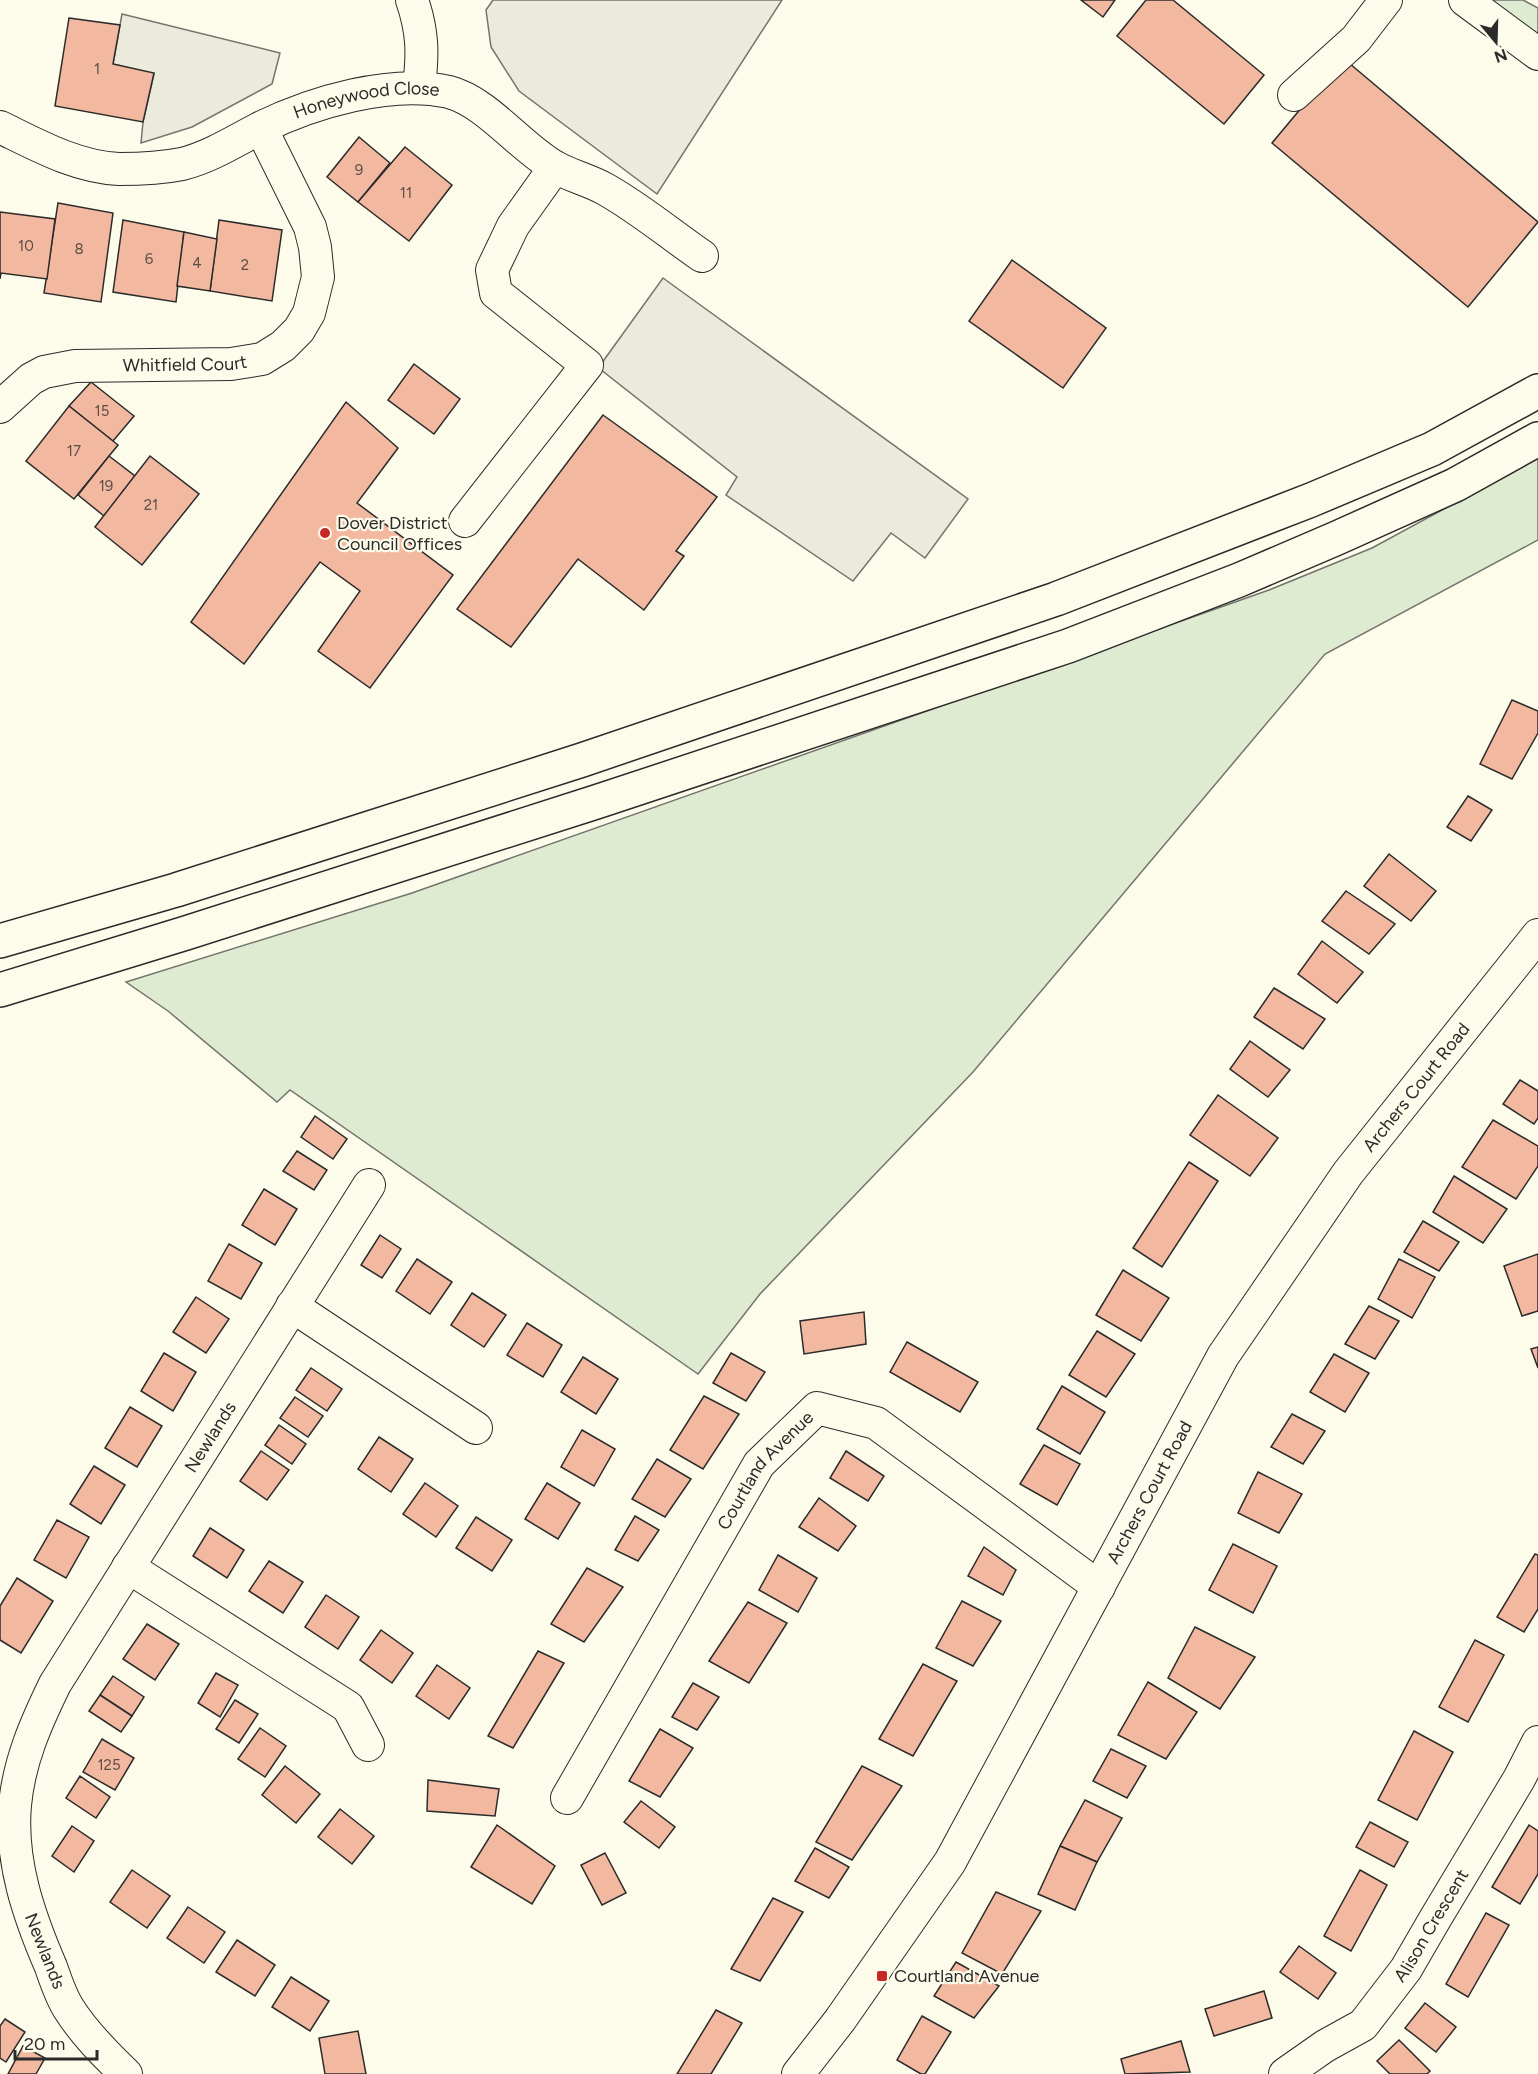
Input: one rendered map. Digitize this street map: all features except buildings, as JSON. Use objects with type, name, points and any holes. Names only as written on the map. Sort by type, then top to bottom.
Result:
[{"type":"highway","points":[[0,941],[176,890],[582,760],[1056,599],[1311,500],[1432,449],[1538,392]]},
{"type":"highway","points":[[0,990],[585,805],[1068,646],[1239,580],[1337,538],[1455,485],[1538,439]]},
{"type":"street","points":[[412,0],[420,22],[423,54],[419,87]]},
{"type":"street","points":[[1294,95],[1356,39],[1386,0]]},
{"type":"street","points":[[1465,0],[1538,54]]},
{"type":"street","name":"Honeywood Close","points":[[0,127],[63,157],[117,169],[154,168],[183,164],[211,154],[261,128],[311,108],[356,95],[419,87],[467,98],[555,167],[605,189],[702,256]]},
{"type":"street","name":"Whitfield Court","points":[[0,407],[31,379],[44,372],[75,366],[231,364],[262,359],[284,346],[299,330],[309,313],[318,277],[315,248],[310,226],[261,128]]},
{"type":"street","points":[[465,521],[586,364],[496,293],[492,270],[513,226],[555,167]]},
{"type":"street","name":"Archers Court Road","points":[[798,2074],[840,2020],[950,1862],[1223,1356],[1348,1173],[1538,935]]},
{"type":"street","name":"Newlands","points":[[126,2074],[102,2051],[68,2008],[30,1919],[17,1864],[8,1805],[34,1727],[55,1684],[369,1185]]},
{"type":"street","points":[[292,1306],[476,1428]]},
{"type":"street","name":"Courtland Avenue","points":[[567,1798],[759,1464],[817,1408],[876,1423],[1099,1587]]},
{"type":"street","points":[[128,1567],[348,1707],[368,1745]]},
{"type":"street","name":"Alison Crescent","points":[[1285,2074],[1325,2046],[1363,2025],[1407,1969],[1519,1779],[1538,1742]]},
{"type":"green space","points":[[1490,0],[1523,0],[1538,8],[1538,36]]},
{"type":"green space","points":[[1538,458],[1538,540],[1325,654],[973,1072],[760,1294],[698,1374],[290,1090],[277,1102],[168,1011],[126,982],[412,893],[1269,590],[1372,548]]},
{"type":"shaded area","points":[[493,0],[782,0],[657,194],[519,91],[491,47],[486,10]]},
{"type":"shaded area","points":[[122,14],[280,53],[272,84],[192,127],[141,143],[143,122],[154,74],[113,64]]},
{"type":"shaded area","points":[[663,278],[968,499],[925,558],[891,533],[853,581],[726,495],[737,477],[600,369],[604,360]]},
{"type":"place","name":"Dover District Council Offices","points":[[325,533]]},
{"type":"place","name":"Courtland Avenue","points":[[882,1976]]}]
